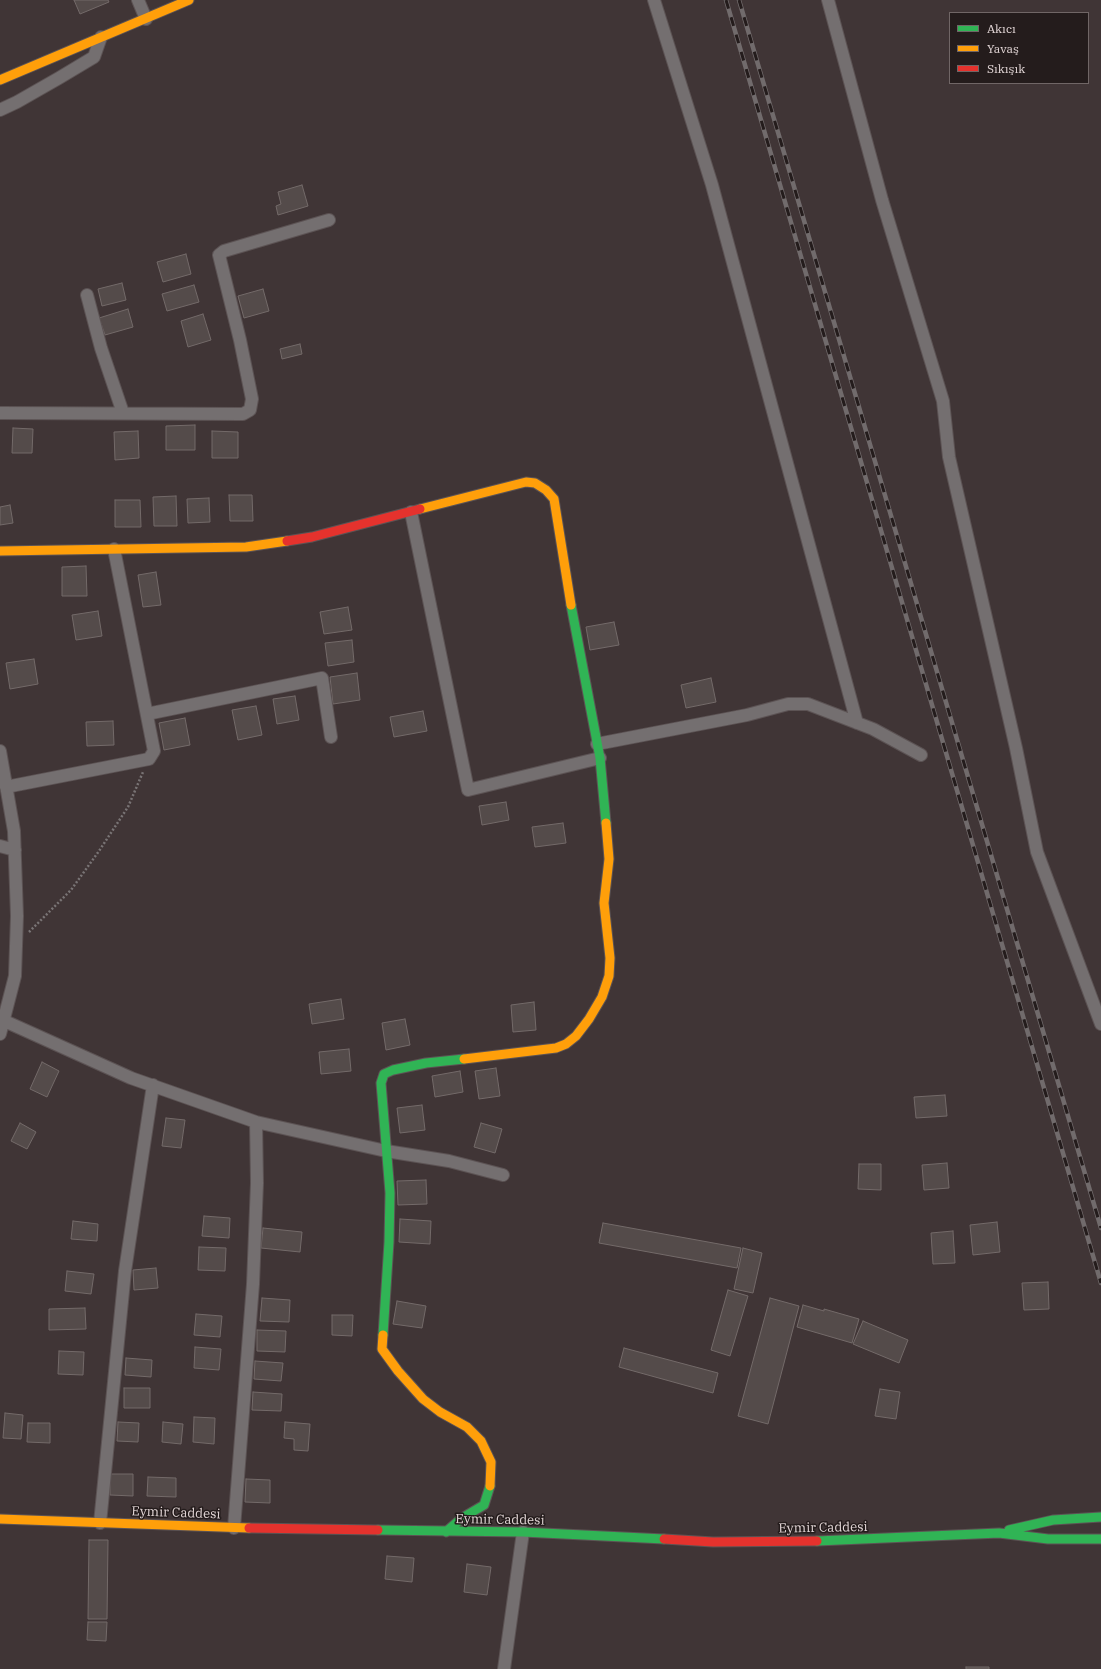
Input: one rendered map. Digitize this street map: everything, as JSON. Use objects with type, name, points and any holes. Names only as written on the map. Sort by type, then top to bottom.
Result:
[{"type":"street","points":[[138,0],[146,19]]},
{"type":"street","points":[[0,80],[189,0]]},
{"type":"street","points":[[654,0],[712,185],[857,723]]},
{"type":"street","points":[[828,0],[882,200],[943,400],[949,457],[1016,748],[1037,852],[1101,1024]]},
{"type":"street","points":[[0,110],[17,102],[94,57],[101,37]]},
{"type":"street","points":[[0,413],[243,414],[250,410],[252,399],[240,340],[219,255],[224,251],[329,220]]},
{"type":"street","points":[[87,295],[101,348],[123,413]]},
{"type":"street","points":[[0,551],[246,546],[273,544],[312,537],[526,482],[535,483],[546,490],[554,499],[567,585],[600,758],[609,859],[604,903],[609,964],[608,976],[602,997],[589,1019],[576,1036],[566,1044],[556,1048],[426,1063],[393,1070],[384,1074],[381,1083],[390,1193],[389,1242],[382,1349],[398,1371],[423,1399],[440,1412],[467,1427],[482,1441],[492,1462],[490,1488],[484,1505],[462,1518],[446,1532]]},
{"type":"street","points":[[411,512],[468,790],[600,758]]},
{"type":"street","points":[[6,787],[149,759],[154,751],[114,549]]},
{"type":"street","points":[[147,714],[322,678],[331,737]]},
{"type":"street","points":[[598,744],[747,715],[788,704],[808,704],[873,729],[921,755]]},
{"type":"street","points":[[0,751],[14,831],[16,940],[15,976],[2,1020],[0,1034]]},
{"type":"street","points":[[0,846],[15,850]]},
{"type":"street","points":[[2,1020],[131,1078],[256,1122],[386,1151],[449,1161],[504,1175]]},
{"type":"street","points":[[100,1523],[125,1271],[153,1086]]},
{"type":"street","points":[[234,1528],[253,1284],[257,1183],[256,1122]]},
{"type":"street","name":"Eymir Caddesi","points":[[999,1533],[1053,1520],[1101,1517]]},
{"type":"street","name":"Eymir Caddesi","points":[[0,1518],[234,1528],[523,1532],[713,1542],[845,1541],[999,1533],[1048,1539],[1101,1539]]},
{"type":"street","points":[[504,1669],[523,1532]]},
{"type":"path","points":[[16,940],[31,930],[71,890],[95,858],[128,807],[149,759]]},
{"type":"building","points":[[74,0],[108,0],[109,2],[80,14]]},
{"type":"building","points":[[302,185],[308,206],[278,215],[276,206],[281,204],[278,192]]},
{"type":"building","points":[[186,254],[191,274],[163,282],[157,262]]},
{"type":"building","points":[[122,283],[126,300],[102,306],[98,289]]},
{"type":"building","points":[[194,285],[199,302],[167,311],[162,294]]},
{"type":"building","points":[[263,289],[269,311],[244,318],[238,296]]},
{"type":"building","points":[[128,309],[133,327],[105,335],[99,318]]},
{"type":"building","points":[[203,314],[211,340],[188,347],[181,321]]},
{"type":"building","points":[[300,344],[302,354],[282,359],[280,349]]},
{"type":"building","points":[[195,425],[195,450],[166,450],[166,426]]},
{"type":"building","points":[[13,428],[33,429],[32,453],[12,453]]},
{"type":"building","points":[[138,431],[139,458],[115,460],[114,432]]},
{"type":"building","points":[[212,431],[238,432],[238,458],[212,458]]},
{"type":"building","points":[[229,495],[252,495],[253,521],[230,521]]},
{"type":"building","points":[[176,496],[177,526],[154,526],[153,497]]},
{"type":"building","points":[[209,498],[210,522],[188,523],[187,499]]},
{"type":"building","points":[[115,500],[140,500],[141,527],[115,527]]},
{"type":"building","points":[[10,505],[13,523],[0,525],[0,507]]},
{"type":"building","points":[[86,566],[87,596],[62,596],[62,567]]},
{"type":"building","points":[[156,572],[161,605],[143,607],[138,575]]},
{"type":"building","points":[[348,607],[352,630],[324,634],[320,612]]},
{"type":"building","points":[[98,611],[102,636],[76,640],[72,615]]},
{"type":"building","points":[[614,622],[619,645],[590,650],[586,627]]},
{"type":"building","points":[[352,640],[354,662],[328,666],[325,643]]},
{"type":"building","points":[[34,659],[38,684],[10,689],[6,663]]},
{"type":"building","points":[[357,673],[360,700],[333,704],[330,677]]},
{"type":"building","points":[[711,678],[716,702],[686,708],[681,685]]},
{"type":"building","points":[[295,696],[299,720],[277,724],[273,699]]},
{"type":"building","points":[[256,706],[262,735],[238,740],[232,710]]},
{"type":"building","points":[[423,711],[427,731],[394,737],[390,717]]},
{"type":"building","points":[[185,718],[190,745],[164,750],[159,723]]},
{"type":"building","points":[[113,721],[114,745],[87,746],[86,722]]},
{"type":"building","points":[[506,802],[509,820],[482,825],[479,806]]},
{"type":"building","points":[[563,823],[566,843],[535,847],[532,827]]},
{"type":"building","points":[[341,999],[344,1019],[312,1024],[309,1004]]},
{"type":"building","points":[[534,1002],[536,1030],[513,1032],[511,1005]]},
{"type":"building","points":[[405,1019],[410,1045],[386,1050],[382,1023]]},
{"type":"building","points":[[349,1049],[351,1071],[321,1074],[319,1052]]},
{"type":"building","points":[[42,1062],[59,1071],[47,1097],[30,1089]]},
{"type":"building","points":[[496,1068],[500,1096],[479,1099],[475,1071]]},
{"type":"building","points":[[460,1071],[463,1092],[435,1097],[432,1076]]},
{"type":"building","points":[[945,1095],[947,1116],[916,1118],[914,1097]]},
{"type":"building","points":[[422,1105],[425,1130],[400,1133],[397,1108]]},
{"type":"building","points":[[166,1118],[185,1120],[181,1148],[162,1146]]},
{"type":"building","points":[[20,1123],[36,1132],[27,1149],[11,1141]]},
{"type":"building","points":[[481,1123],[502,1129],[495,1153],[474,1147]]},
{"type":"building","points":[[947,1163],[949,1188],[924,1190],[922,1165]]},
{"type":"building","points":[[859,1164],[881,1164],[881,1190],[858,1189]]},
{"type":"building","points":[[426,1180],[427,1204],[398,1205],[397,1181]]},
{"type":"building","points":[[204,1216],[230,1218],[229,1238],[202,1236]]},
{"type":"building","points":[[400,1219],[431,1221],[430,1244],[399,1242]]},
{"type":"building","points":[[73,1221],[98,1224],[97,1241],[71,1239]]},
{"type":"building","points":[[997,1222],[1000,1252],[973,1255],[970,1225]]},
{"type":"building","points":[[603,1223],[741,1248],[737,1268],[599,1243]]},
{"type":"building","points":[[263,1228],[302,1232],[300,1252],[261,1248]]},
{"type":"building","points":[[953,1231],[955,1263],[933,1264],[931,1233]]},
{"type":"building","points":[[199,1247],[226,1248],[225,1271],[198,1270]]},
{"type":"building","points":[[743,1248],[762,1253],[753,1293],[734,1289]]},
{"type":"building","points":[[156,1268],[158,1288],[134,1290],[133,1270]]},
{"type":"building","points":[[67,1271],[94,1274],[91,1294],[65,1291]]},
{"type":"building","points":[[1048,1282],[1049,1309],[1024,1310],[1022,1283]]},
{"type":"building","points":[[728,1290],[748,1296],[730,1356],[711,1350]]},
{"type":"building","points":[[262,1298],[290,1300],[289,1322],[260,1321]]},
{"type":"building","points":[[770,1298],[799,1306],[768,1424],[738,1416]]},
{"type":"building","points":[[397,1301],[426,1306],[422,1328],[393,1324]]},
{"type":"building","points":[[803,1305],[824,1311],[824,1309],[859,1319],[852,1343],[797,1327]]},
{"type":"building","points":[[85,1308],[86,1329],[49,1330],[49,1309]]},
{"type":"building","points":[[196,1314],[222,1316],[220,1337],[194,1335]]},
{"type":"building","points":[[332,1315],[353,1315],[352,1336],[332,1335]]},
{"type":"building","points":[[863,1321],[908,1340],[899,1363],[853,1344]]},
{"type":"building","points":[[257,1330],[286,1331],[285,1352],[257,1351]]},
{"type":"building","points":[[195,1347],[221,1349],[219,1370],[194,1368]]},
{"type":"building","points":[[624,1348],[718,1373],[713,1393],[619,1367]]},
{"type":"building","points":[[59,1351],[84,1352],[83,1375],[58,1374]]},
{"type":"building","points":[[126,1358],[152,1360],[151,1377],[125,1375]]},
{"type":"building","points":[[255,1361],[283,1363],[281,1381],[254,1379]]},
{"type":"building","points":[[124,1388],[150,1388],[150,1408],[124,1408]]},
{"type":"building","points":[[880,1389],[900,1392],[896,1419],[875,1416]]},
{"type":"building","points":[[253,1392],[282,1394],[281,1411],[252,1410]]},
{"type":"building","points":[[5,1413],[23,1415],[21,1439],[3,1438]]},
{"type":"building","points":[[194,1417],[215,1418],[214,1444],[193,1442]]},
{"type":"building","points":[[118,1422],[139,1423],[138,1442],[117,1441]]},
{"type":"building","points":[[163,1422],[183,1424],[181,1444],[162,1442]]},
{"type":"building","points":[[285,1422],[310,1424],[308,1451],[294,1450],[294,1439],[284,1438]]},
{"type":"building","points":[[28,1423],[50,1423],[50,1443],[27,1442]]},
{"type":"building","points":[[110,1474],[133,1474],[133,1496],[110,1495]]},
{"type":"building","points":[[148,1477],[176,1478],[176,1497],[147,1496]]},
{"type":"building","points":[[246,1479],[270,1480],[270,1503],[245,1502]]},
{"type":"building","points":[[89,1540],[108,1540],[107,1619],[88,1619]]},
{"type":"building","points":[[387,1556],[414,1558],[412,1582],[385,1579]]},
{"type":"building","points":[[467,1564],[491,1567],[487,1595],[464,1592]]},
{"type":"building","points":[[88,1622],[107,1622],[106,1641],[87,1640]]},
{"type":"building","points":[[966,1667],[989,1667],[989,1669],[966,1669]]},
{"type":"railway","points":[[726,0],[1101,1283]]},
{"type":"railway","points":[[739,0],[1101,1228]]},
{"type":"traffic: fast","points":[[571,605],[600,758],[606,823]]},
{"type":"traffic: fast","points":[[383,1335],[389,1242],[390,1193],[381,1083],[384,1074],[393,1070],[426,1063],[464,1059]]},
{"type":"traffic: fast","points":[[446,1532],[462,1518],[484,1505],[490,1486]]},
{"type":"traffic: fast","points":[[1009,1530],[1053,1520],[1101,1517]]},
{"type":"traffic: fast","points":[[378,1530],[523,1532],[664,1539]]},
{"type":"traffic: fast","points":[[817,1541],[999,1533],[1048,1539],[1101,1539]]},
{"type":"traffic: slow","points":[[0,80],[189,0]]},
{"type":"traffic: slow","points":[[420,509],[526,482],[535,483],[546,490],[554,499],[571,605]]},
{"type":"traffic: slow","points":[[0,551],[246,547],[287,541]]},
{"type":"traffic: slow","points":[[464,1059],[556,1048],[566,1044],[576,1036],[589,1019],[602,997],[609,976],[610,958],[604,903],[609,859],[606,823]]},
{"type":"traffic: slow","points":[[383,1335],[382,1349],[398,1371],[423,1399],[440,1412],[467,1427],[481,1441],[491,1462],[490,1486]]},
{"type":"traffic: slow","points":[[0,1519],[249,1528]]},
{"type":"traffic: jam","points":[[287,541],[312,537],[420,509]]},
{"type":"traffic: jam","points":[[249,1528],[378,1530]]},
{"type":"traffic: jam","points":[[664,1539],[713,1542],[817,1541]]}]
